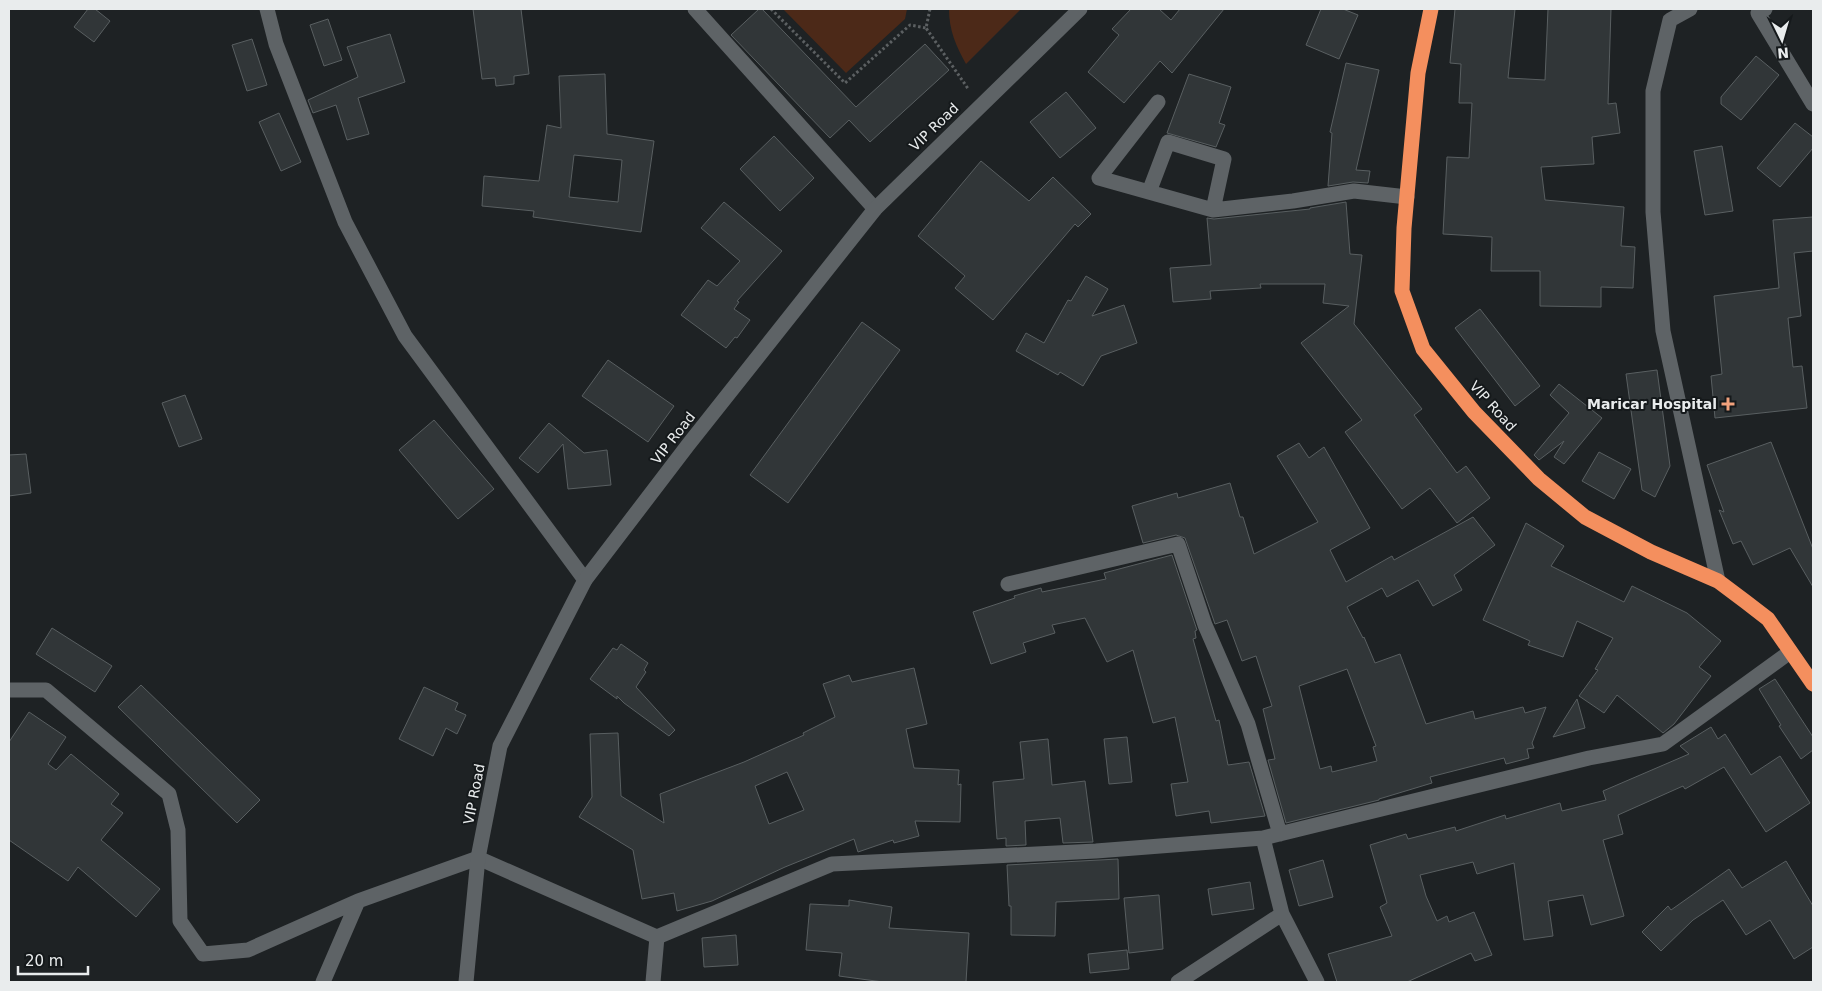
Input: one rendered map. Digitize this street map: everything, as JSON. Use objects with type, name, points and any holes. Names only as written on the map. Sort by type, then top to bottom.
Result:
[{"type":"highway","name":"VIP Road","points":[[1431,9],[1418,73],[1404,228],[1402,291],[1423,349],[1474,412],[1539,479],[1585,517],[1651,552],[1718,581],[1768,619],[1813,684]]},
{"type":"street","points":[[267,9],[276,44],[345,222],[405,336],[586,580]]},
{"type":"street","points":[[695,9],[874,208]]},
{"type":"street","name":"VIP Road","points":[[466,982],[478,858],[500,746],[586,580],[688,445],[874,208],[1080,9]]},
{"type":"street","points":[[1690,9],[1670,20],[1654,90],[1653,212],[1663,331],[1718,581]]},
{"type":"street","points":[[1765,9],[1758,13],[1813,104]]},
{"type":"street","points":[[1158,102],[1099,178],[1213,210],[1293,201],[1354,191],[1407,197]]},
{"type":"street","points":[[1148,192],[1168,142],[1224,159],[1213,210]]},
{"type":"street","points":[[1008,584],[1178,544],[1205,624],[1248,724],[1280,834]]},
{"type":"street","points":[[9,690],[46,690],[169,794],[178,830],[180,921],[203,954],[248,950],[358,901],[478,858],[657,937],[832,864],[1096,851],[1263,838],[1589,758],[1663,744],[1790,652]]},
{"type":"street","points":[[1263,838],[1282,914],[1317,982]]},
{"type":"street","points":[[323,982],[358,901]]},
{"type":"street","points":[[1178,982],[1282,914]]},
{"type":"street","points":[[652,982],[657,937]]},
{"type":"path","points":[[771,9],[846,83],[910,25],[926,28],[980,105]]},
{"type":"path","points":[[926,28],[930,9]]},
{"type":"shaded area","points":[[783,9],[907,9],[905,19],[846,73]]},
{"type":"shaded area","points":[[949,9],[1021,9],[966,64],[954,38],[950,24]]},
{"type":"building","points":[[88,9],[95,9],[110,21],[94,42],[74,27]]},
{"type":"building","points":[[473,9],[521,9],[529,74],[514,76],[514,84],[496,86],[495,78],[482,79]]},
{"type":"building","points":[[759,9],[762,9],[856,107],[925,44],[949,70],[870,142],[849,120],[830,138],[731,35]]},
{"type":"building","points":[[1131,9],[1159,9],[1171,20],[1180,9],[1224,9],[1172,73],[1160,61],[1124,103],[1088,72],[1119,35],[1112,29]]},
{"type":"building","points":[[1321,9],[1343,9],[1358,15],[1339,59],[1306,45]]},
{"type":"building","points":[[1455,9],[1515,9],[1508,78],[1545,80],[1548,9],[1611,9],[1608,104],[1616,103],[1620,133],[1592,137],[1594,164],[1541,167],[1545,200],[1624,207],[1621,246],[1635,247],[1633,288],[1601,287],[1601,307],[1540,306],[1540,271],[1491,271],[1492,237],[1443,234],[1447,157],[1469,158],[1472,103],[1459,103],[1461,64],[1450,63]]},
{"type":"building","points":[[328,19],[342,60],[324,66],[310,25]]},
{"type":"building","points":[[390,34],[405,82],[358,98],[369,134],[347,140],[336,105],[313,113],[308,100],[358,77],[347,47]]},
{"type":"building","points":[[252,39],[267,85],[247,91],[232,45]]},
{"type":"building","points":[[1756,56],[1779,75],[1741,120],[1721,104],[1721,97]]},
{"type":"building","points":[[1346,63],[1379,70],[1356,170],[1370,171],[1368,183],[1353,182],[1328,186],[1332,133],[1330,132]]},
{"type":"building","points":[[605,74],[607,134],[654,141],[641,232],[533,217],[534,211],[482,206],[484,176],[539,181],[547,125],[561,128],[559,76]],"holes":[[[574,155],[622,160],[618,202],[569,197]]]},
{"type":"building","points":[[1189,74],[1231,87],[1219,123],[1225,125],[1216,147],[1167,133]]},
{"type":"building","points":[[1066,92],[1096,128],[1060,158],[1030,122]]},
{"type":"building","points":[[279,113],[301,162],[281,171],[259,122]]},
{"type":"building","points":[[1795,123],[1813,137],[1813,148],[1780,187],[1757,168]]},
{"type":"building","points":[[774,136],[814,178],[780,211],[740,169]]},
{"type":"building","points":[[1722,146],[1733,211],[1705,215],[1694,151]]},
{"type":"building","points":[[981,161],[1029,201],[1053,177],[1091,214],[1078,227],[1075,224],[993,320],[955,288],[965,276],[918,236]]},
{"type":"building","points":[[724,202],[782,251],[737,301],[739,302],[734,309],[750,320],[737,338],[735,337],[726,348],[681,315],[708,280],[717,286],[740,261],[701,228]]},
{"type":"building","points":[[1346,202],[1350,254],[1362,255],[1354,324],[1422,409],[1414,415],[1457,473],[1466,466],[1490,498],[1457,523],[1430,488],[1402,509],[1345,432],[1362,420],[1301,343],[1349,306],[1323,303],[1325,284],[1260,284],[1261,288],[1210,291],[1211,299],[1173,302],[1170,268],[1211,265],[1207,218],[1214,219],[1310,209]]},
{"type":"building","points":[[1813,217],[1813,251],[1794,253],[1801,316],[1788,318],[1793,367],[1802,366],[1807,408],[1715,418],[1711,376],[1722,374],[1714,296],[1779,288],[1773,220]]},
{"type":"building","points":[[1086,276],[1108,289],[1092,316],[1124,305],[1137,343],[1101,356],[1083,386],[1060,372],[1058,375],[1016,351],[1026,333],[1044,343],[1068,300],[1071,301]]},
{"type":"building","points":[[1480,309],[1540,386],[1515,406],[1455,328]]},
{"type":"building","points":[[862,322],[900,350],[788,503],[750,475]]},
{"type":"building","points":[[608,360],[674,406],[648,442],[582,396]]},
{"type":"building","points":[[1657,370],[1670,466],[1655,497],[1642,490],[1626,374]]},
{"type":"building","points":[[1559,384],[1602,418],[1564,464],[1554,457],[1564,441],[1539,460],[1534,455],[1569,413],[1550,395]]},
{"type":"building","points":[[185,395],[202,439],[179,447],[162,403]]},
{"type":"building","points":[[434,420],[494,489],[458,519],[399,450]]},
{"type":"building","points":[[549,423],[584,453],[607,450],[611,485],[568,489],[563,444],[538,473],[519,458]]},
{"type":"building","points":[[1771,442],[1813,549],[1813,587],[1790,548],[1753,565],[1741,541],[1733,544],[1719,510],[1724,512],[1707,465]]},
{"type":"building","points":[[1299,443],[1309,458],[1324,447],[1370,528],[1330,550],[1346,582],[1392,556],[1394,560],[1473,517],[1495,545],[1454,575],[1462,590],[1433,606],[1418,580],[1387,597],[1382,588],[1347,607],[1364,637],[1375,663],[1400,654],[1426,724],[1473,711],[1475,719],[1523,707],[1525,713],[1546,707],[1532,743],[1534,748],[1527,749],[1529,758],[1506,764],[1504,758],[1430,777],[1432,783],[1379,800],[1286,823],[1268,760],[1275,759],[1263,709],[1272,706],[1256,656],[1242,661],[1227,620],[1215,624],[1185,538],[1176,535],[1143,543],[1132,506],[1177,493],[1178,498],[1230,483],[1254,554],[1318,522],[1277,456]],"holes":[[[1347,669],[1376,746],[1373,747],[1377,761],[1332,772],[1331,766],[1320,769],[1299,686]]]},
{"type":"building","points":[[1599,452],[1631,469],[1614,499],[1582,481]]},
{"type":"building","points":[[26,454],[31,493],[9,496],[9,455]]},
{"type":"building","points":[[1526,523],[1564,546],[1551,566],[1624,602],[1632,586],[1687,613],[1721,641],[1699,667],[1711,676],[1674,724],[1663,733],[1617,695],[1604,713],[1579,696],[1598,670],[1595,669],[1613,638],[1577,621],[1563,657],[1528,645],[1530,641],[1483,620]]},
{"type":"building","points":[[1172,555],[1197,630],[1195,631],[1196,638],[1193,639],[1216,721],[1219,720],[1228,765],[1249,762],[1265,816],[1211,823],[1209,811],[1176,816],[1171,784],[1188,782],[1175,717],[1153,723],[1133,650],[1107,662],[1085,618],[1052,625],[1055,633],[1023,643],[1026,652],[991,664],[973,612],[1041,588],[1042,592],[1106,579],[1104,573]]},
{"type":"building","points":[[52,628],[112,666],[95,692],[36,654]]},
{"type":"building","points":[[621,644],[648,663],[644,670],[646,672],[636,687],[675,730],[669,736],[617,696],[617,699],[590,679],[613,648],[617,650]]},
{"type":"building","points":[[914,668],[927,724],[906,729],[914,768],[959,770],[958,785],[961,784],[960,822],[915,821],[919,836],[894,843],[893,840],[858,852],[854,839],[785,867],[712,901],[677,911],[674,893],[642,899],[633,850],[579,817],[592,797],[590,734],[618,733],[621,796],[664,823],[660,794],[744,762],[804,735],[803,733],[835,717],[823,684],[849,675],[852,682]],"holes":[[[787,772],[804,810],[769,824],[755,786]]]},
{"type":"building","points":[[1775,679],[1813,737],[1813,750],[1801,759],[1779,726],[1781,725],[1759,689]]},
{"type":"building","points":[[141,685],[260,800],[237,823],[118,707]]},
{"type":"building","points":[[424,687],[458,703],[455,710],[466,715],[457,734],[446,728],[433,756],[399,739]]},
{"type":"building","points":[[1577,699],[1585,728],[1553,737]]},
{"type":"building","points":[[29,712],[66,737],[48,764],[56,770],[71,754],[119,794],[111,804],[123,813],[101,840],[160,889],[136,917],[78,867],[68,881],[9,840],[9,742]]},
{"type":"building","points":[[1711,727],[1718,739],[1725,734],[1751,775],[1780,756],[1810,803],[1766,832],[1724,767],[1685,789],[1683,786],[1618,815],[1623,834],[1603,840],[1624,916],[1591,925],[1583,895],[1548,901],[1553,936],[1524,940],[1514,863],[1477,874],[1473,862],[1420,875],[1426,896],[1437,921],[1447,916],[1449,922],[1474,912],[1492,955],[1475,961],[1471,953],[1407,982],[1337,982],[1328,954],[1392,936],[1380,907],[1387,903],[1370,845],[1406,834],[1408,839],[1455,827],[1456,831],[1505,815],[1506,819],[1560,803],[1562,811],[1606,800],[1603,791],[1689,754],[1680,746]]},
{"type":"building","points":[[1127,737],[1132,782],[1109,784],[1104,739]]},
{"type":"building","points":[[1048,739],[1052,785],[1085,781],[1093,842],[1063,843],[1060,818],[1025,821],[1026,845],[1006,846],[1006,838],[997,839],[993,782],[1024,779],[1020,742]]},
{"type":"building","points":[[1118,859],[1119,899],[1056,902],[1055,936],[1011,935],[1011,906],[1009,906],[1007,865]]},
{"type":"building","points":[[1323,860],[1333,897],[1299,906],[1289,870]]},
{"type":"building","points":[[1786,861],[1813,906],[1813,947],[1794,959],[1770,920],[1746,935],[1723,900],[1693,920],[1661,951],[1642,932],[1668,906],[1671,910],[1729,869],[1742,888]]},
{"type":"building","points":[[1250,882],[1254,909],[1212,915],[1208,889]]},
{"type":"building","points":[[1159,895],[1163,949],[1129,953],[1124,898]]},
{"type":"building","points":[[849,900],[892,907],[889,928],[969,933],[966,982],[883,982],[839,976],[842,953],[806,950],[810,904],[849,906]]},
{"type":"building","points":[[736,935],[738,965],[704,967],[702,938]]},
{"type":"building","points":[[1127,950],[1129,969],[1090,973],[1088,954]]},
{"type":"place","name":"Maricar Hospital","points":[[1728,404]]}]
